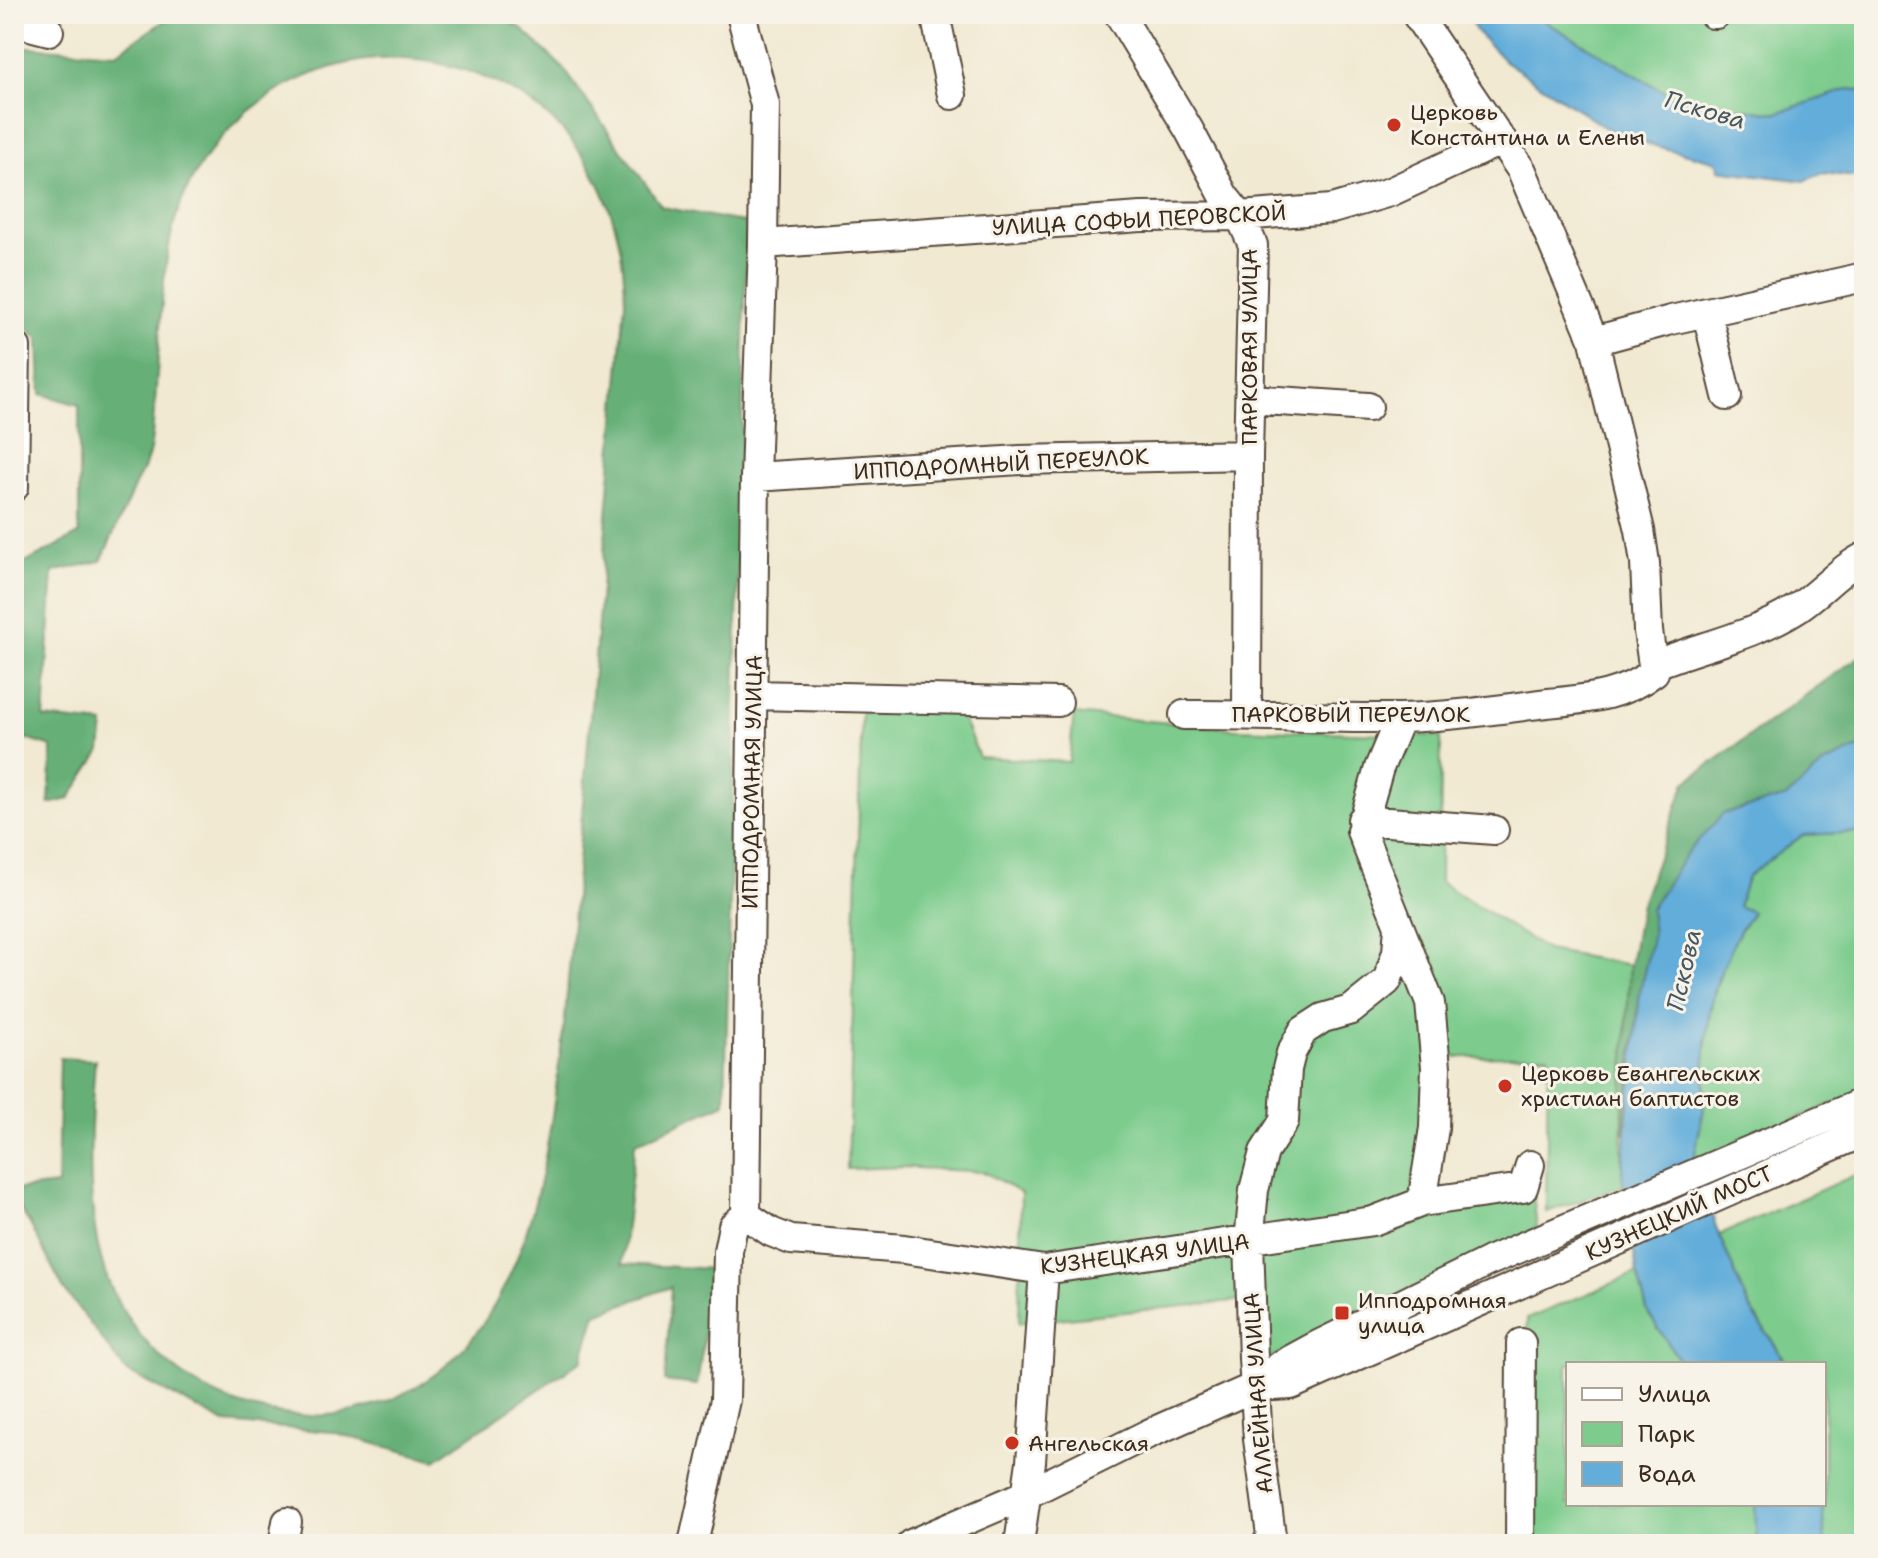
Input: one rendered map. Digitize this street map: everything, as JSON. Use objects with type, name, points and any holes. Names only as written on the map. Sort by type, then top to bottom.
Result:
[{"type":"street","name":"ИППОДРОМНАЯ УЛИЦА","points":[[693,1544],[725,1400],[728,1251],[733,1226],[746,1215],[755,477],[765,105],[741,14]]},
{"type":"street","points":[[935,14],[952,95]]},
{"type":"street","name":"ПАРКОВАЯ УЛИЦА","points":[[1119,14],[1189,130],[1224,196],[1240,216],[1253,245],[1247,714]]},
{"type":"street","points":[[1416,14],[1522,171],[1594,341],[1640,530],[1654,668]]},
{"type":"street","points":[[14,22],[49,31]]},
{"type":"street","name":"УЛИЦА СОФЬИ ПЕРОВСКОЙ","points":[[763,244],[1141,217],[1240,216],[1332,209],[1390,192],[1502,140]]},
{"type":"street","points":[[1594,341],[1671,320],[1864,277]]},
{"type":"street","points":[[1707,314],[1727,396]]},
{"type":"street","points":[[14,487],[16,347]]},
{"type":"street","points":[[1250,399],[1368,407]]},
{"type":"street","name":"ИППОДРОМНЫЙ ПЕРЕУЛОК","points":[[755,477],[1020,460],[1248,455]]},
{"type":"street","name":"ПАРКОВЫЙ ПЕРЕУЛОК","points":[[1184,715],[1400,718],[1483,713],[1583,701],[1639,684],[1654,668],[1683,653],[1745,634],[1794,611],[1861,558]]},
{"type":"street","points":[[753,695],[1058,702]]},
{"type":"street","points":[[1400,718],[1379,768],[1361,831],[1430,1003],[1436,1067],[1434,1128],[1422,1202]]},
{"type":"street","points":[[1362,820],[1494,830]]},
{"type":"street","name":"АЛЛЕЙНАЯ УЛИЦА","points":[[1267,1544],[1271,1535],[1254,1387],[1249,1242],[1254,1190],[1264,1152],[1284,1121],[1287,1069],[1291,1053],[1303,1031],[1323,1018],[1351,1010],[1387,981],[1397,952],[1399,926]]},
{"type":"street","name":"КУЗНЕЦКИЙ МОСТ","points":[[1254,1387],[1281,1365],[1489,1261],[1857,1104]]},
{"type":"street","name":"КУЗНЕЦКИЙ МОСТ","points":[[1254,1387],[1291,1385],[1862,1133]]},
{"type":"street","name":"КУЗНЕЦКАЯ УЛИЦА","points":[[746,1215],[771,1232],[791,1240],[904,1249],[1044,1270],[1178,1249],[1249,1242],[1373,1221],[1422,1202],[1523,1188],[1530,1165]]},
{"type":"street","points":[[1019,1544],[1027,1494],[1044,1270]]},
{"type":"street","points":[[1520,1544],[1521,1343]]},
{"type":"street","points":[[911,1544],[1027,1494],[1148,1434],[1254,1387]]},
{"type":"green space","points":[[166,14],[492,14],[520,27],[564,69],[662,207],[747,223],[725,1103],[635,1143],[622,1264],[714,1269],[697,1385],[665,1381],[671,1287],[596,1314],[582,1360],[435,1460],[332,1432],[225,1423],[126,1371],[63,1288],[14,1200],[14,1190],[57,1185],[60,1058],[95,1060],[90,1145],[92,1206],[102,1262],[111,1287],[143,1338],[186,1377],[235,1403],[290,1415],[345,1413],[398,1396],[446,1365],[486,1319],[521,1249],[533,1211],[549,1133],[565,1017],[625,301],[618,239],[598,181],[563,131],[514,92],[471,72],[449,66],[426,61],[379,59],[333,67],[302,78],[273,94],[224,135],[204,160],[188,188],[168,251],[148,458],[101,561],[53,572],[44,718],[104,724],[101,751],[69,799],[49,804],[52,747],[14,735],[14,569],[79,534],[79,405],[41,394],[39,338],[14,318],[14,46],[116,53],[167,19]]},
{"type":"green space","points":[[1539,14],[1864,14],[1864,91],[1849,89],[1777,113],[1680,101],[1546,22]]},
{"type":"green space","points":[[1864,653],[1864,746],[1825,763],[1787,797],[1723,814],[1650,909],[1653,933],[1640,991],[1624,1135],[1623,1093],[1630,965],[1641,904],[1686,782]]},
{"type":"green space","points":[[862,706],[960,712],[979,757],[1069,762],[1074,714],[1236,729],[1441,736],[1440,882],[1547,950],[1630,965],[1623,1093],[1622,1174],[1626,1185],[1546,1212],[1548,1055],[1426,1058],[1429,1213],[1533,1194],[1537,1228],[1260,1363],[1252,1299],[1019,1323],[1021,1193],[984,1172],[901,1167],[848,1169]]},
{"type":"green space","points":[[1864,832],[1864,1090],[1693,1163],[1704,1108],[1705,1052],[1713,997],[1732,946],[1751,913],[1738,906],[1748,876],[1803,835]]},
{"type":"green space","points":[[1864,1171],[1864,1544],[1825,1544],[1822,1506],[1826,1506],[1826,1362],[1786,1362],[1749,1305],[1719,1235]]},
{"type":"green space","points":[[1637,1273],[1648,1313],[1681,1362],[1566,1362],[1566,1506],[1755,1506],[1757,1544],[1525,1544],[1527,1319]]},
{"type":"water","name":"Пскова","points":[[1467,14],[1539,14],[1546,22],[1680,101],[1777,113],[1849,89],[1864,91],[1864,178],[1823,173],[1804,181],[1719,170],[1718,162],[1644,143],[1604,127],[1505,61],[1476,31]]},
{"type":"water","name":"Пскова","points":[[1864,746],[1864,832],[1803,835],[1748,876],[1738,906],[1752,912],[1718,978],[1710,1008],[1704,1107],[1693,1163],[1748,1305],[1786,1362],[1681,1362],[1648,1313],[1637,1273],[1622,1174],[1640,991],[1653,933],[1650,910],[1686,854],[1723,814],[1787,797],[1825,763]]},
{"type":"water","points":[[1755,1506],[1822,1506],[1825,1544],[1757,1544]]},
{"type":"waterway","points":[[1852,1544],[1864,1528]]},
{"type":"place","name":"Церковь Константина и Елены","points":[[1394,125]]},
{"type":"place","name":"Церковь Евангельских христиан баптистов","points":[[1505,1086]]},
{"type":"place","name":"Ипподромная улица","points":[[1342,1313]]},
{"type":"place","name":"Ангельская","points":[[1012,1443]]}]
